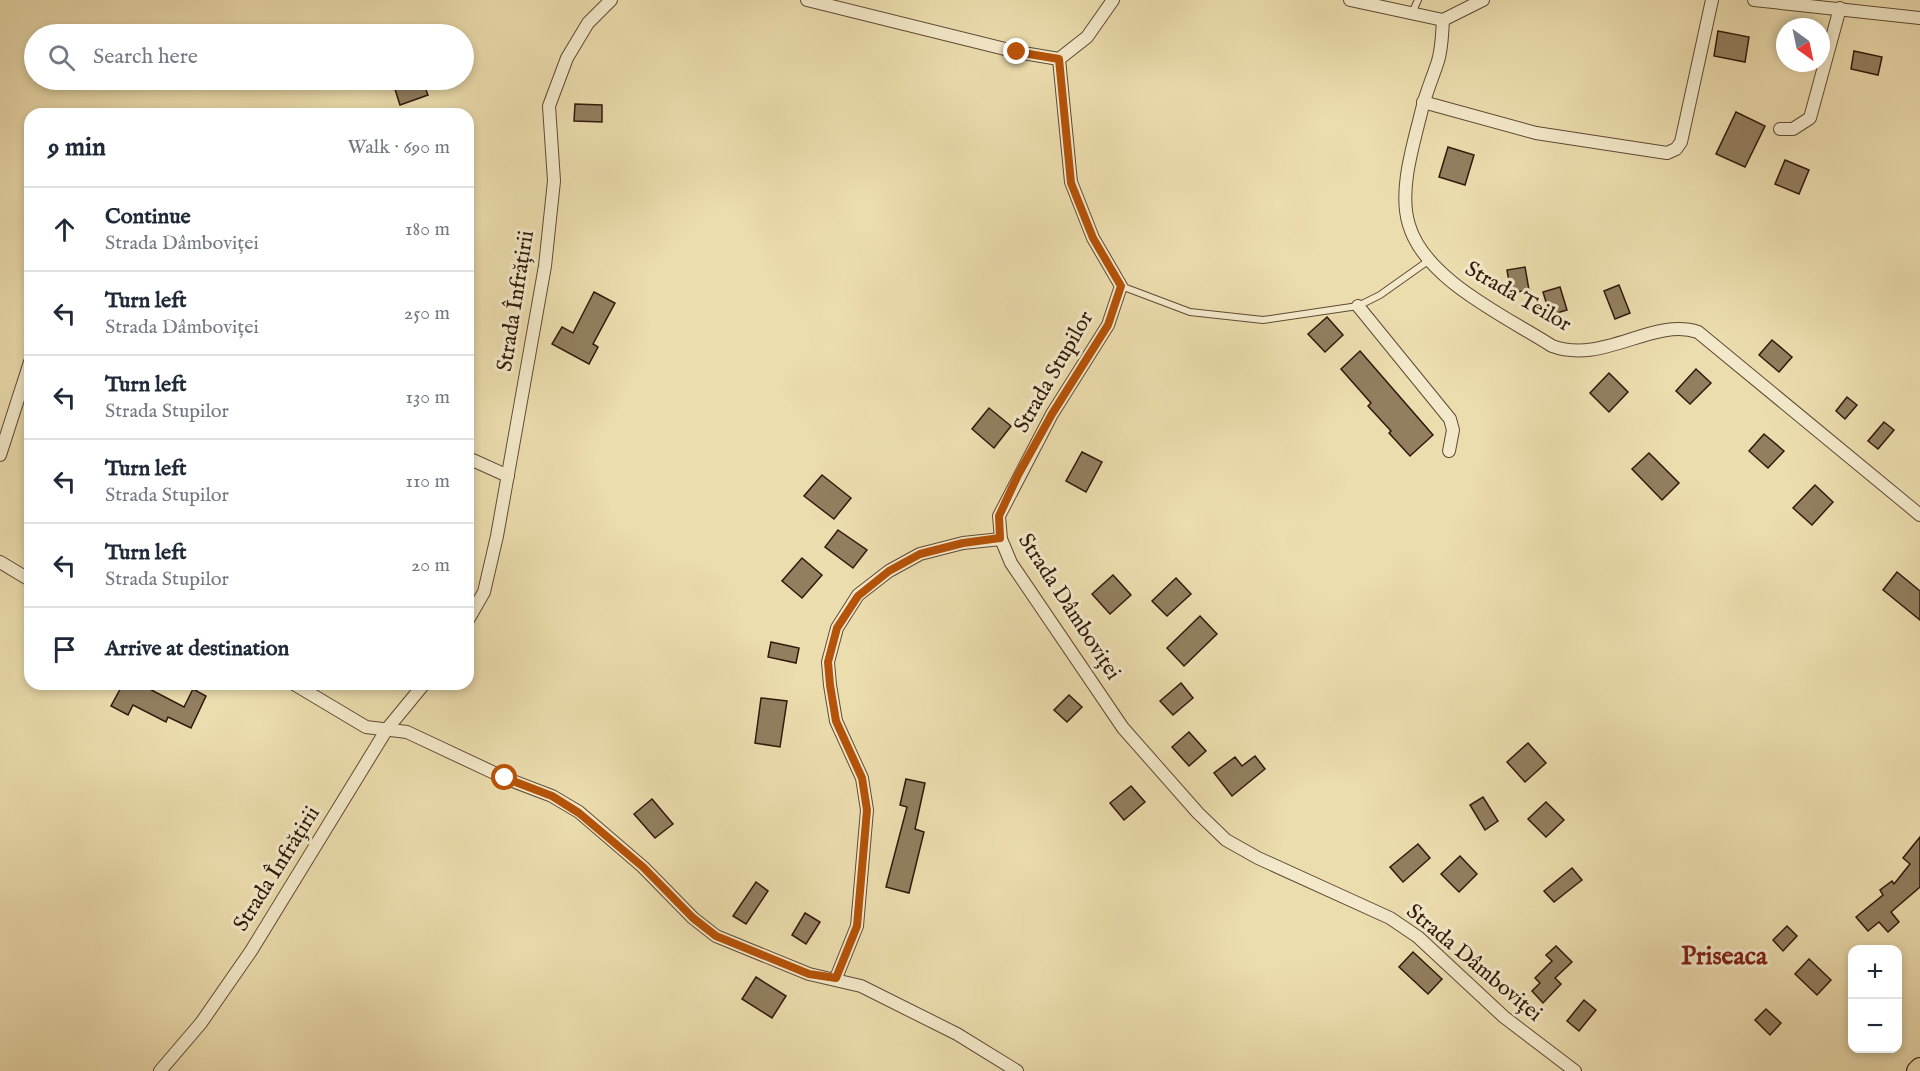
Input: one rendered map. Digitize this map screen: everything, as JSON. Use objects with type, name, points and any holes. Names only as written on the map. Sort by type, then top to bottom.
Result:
[{"type":"main road","points":[[1917,1071],[1920,1068]]},
{"type":"street","name":"Strada Înfrățirii","points":[[474,610],[484,592],[508,476],[545,266],[554,181],[549,106],[567,58],[588,23],[610,0]]},
{"type":"street","points":[[807,0],[1017,52],[1059,59],[1087,37],[1113,0]]},
{"type":"street","points":[[1355,0],[1443,20],[1483,0]]},
{"type":"street","points":[[1424,102],[1536,133],[1666,153],[1676,149],[1681,142],[1712,0]]},
{"type":"street","points":[[1754,0],[1920,18]]},
{"type":"street","points":[[1780,129],[1793,129],[1810,118],[1840,8]]},
{"type":"street","name":"Strada Teilor","points":[[1443,20],[1438,60],[1424,102],[1412,154],[1407,194],[1408,224],[1428,261],[1444,278],[1552,346],[1566,351],[1586,351],[1678,328],[1698,332],[1920,515]]},
{"type":"street","points":[[1059,59],[1071,183],[1093,238],[1121,286]]},
{"type":"street","name":"Strada Stupilor","points":[[1000,538],[999,516],[1009,495],[1052,414],[1108,325],[1121,286]]},
{"type":"street","points":[[1358,306],[1450,418],[1453,430],[1449,451]]},
{"type":"street","points":[[0,454],[24,380]]},
{"type":"street","points":[[474,461],[508,476]]},
{"type":"street","name":"Strada Dâmboviței","points":[[836,978],[857,926],[867,810],[862,778],[836,721],[830,685],[828,662],[837,628],[858,596],[889,571],[920,554],[963,543],[1000,538],[1011,563],[1123,728],[1198,813],[1226,840],[1258,858],[1390,918],[1418,937],[1504,1017],[1575,1071]]},
{"type":"street","points":[[0,562],[24,576]]},
{"type":"street","points":[[304,690],[366,727],[407,732],[505,778],[552,796],[579,813],[643,867],[693,918],[716,936],[809,974],[836,978],[861,986],[957,1034],[1017,1071]]},
{"type":"street","name":"Strada Înfrățirii","points":[[160,1071],[201,1023],[251,951],[387,729],[419,690]]},
{"type":"lane","points":[[1412,14],[1418,0]]},
{"type":"lane","points":[[1121,286],[1190,312],[1263,320],[1358,306],[1380,295],[1428,261]]},
{"type":"building","points":[[1718,31],[1749,37],[1745,62],[1714,56]]},
{"type":"building","points":[[1854,51],[1882,57],[1878,75],[1851,69]]},
{"type":"building","points":[[395,90],[426,90],[428,95],[400,105]]},
{"type":"building","points":[[575,104],[602,105],[602,122],[574,121]]},
{"type":"building","points":[[1736,112],[1765,126],[1745,167],[1716,154]]},
{"type":"building","points":[[1448,147],[1474,155],[1465,185],[1439,177]]},
{"type":"building","points":[[1785,160],[1809,170],[1799,194],[1775,184]]},
{"type":"building","points":[[1525,267],[1529,290],[1511,293],[1507,270]]},
{"type":"building","points":[[1619,285],[1630,313],[1615,319],[1604,291]]},
{"type":"building","points":[[1560,287],[1567,310],[1550,315],[1543,292]]},
{"type":"building","points":[[594,292],[615,303],[593,344],[598,347],[589,364],[552,344],[562,327],[573,333]]},
{"type":"building","points":[[1327,317],[1343,335],[1325,352],[1308,334]]},
{"type":"building","points":[[1772,340],[1792,357],[1779,372],[1759,355]]},
{"type":"building","points":[[1360,351],[1433,435],[1410,456],[1368,406],[1371,403],[1341,369]]},
{"type":"building","points":[[1696,369],[1711,383],[1690,404],[1676,391]]},
{"type":"building","points":[[1609,373],[1628,392],[1609,412],[1590,393]]},
{"type":"building","points":[[1847,397],[1857,405],[1845,419],[1836,411]]},
{"type":"building","points":[[989,408],[1011,426],[994,448],[972,429]]},
{"type":"building","points":[[1884,422],[1894,430],[1878,449],[1868,441]]},
{"type":"building","points":[[1764,434],[1784,451],[1768,468],[1749,451]]},
{"type":"building","points":[[1082,452],[1102,462],[1086,492],[1066,481]]},
{"type":"building","points":[[1649,453],[1679,483],[1662,500],[1632,469]]},
{"type":"building","points":[[822,475],[851,498],[834,519],[804,496]]},
{"type":"building","points":[[1815,485],[1833,502],[1812,525],[1793,508]]},
{"type":"building","points":[[838,530],[867,550],[853,568],[825,547]]},
{"type":"building","points":[[802,558],[822,575],[802,598],[782,581]]},
{"type":"building","points":[[1897,572],[1920,591],[1920,620],[1883,590]]},
{"type":"building","points":[[1113,575],[1131,595],[1110,614],[1092,594]]},
{"type":"building","points":[[1176,578],[1191,594],[1167,616],[1152,601]]},
{"type":"building","points":[[1200,616],[1217,634],[1184,666],[1167,648]]},
{"type":"building","points":[[771,642],[799,648],[796,663],[768,657]]},
{"type":"building","points":[[1181,683],[1193,698],[1173,715],[1160,701]]},
{"type":"building","points":[[120,690],[151,690],[184,707],[192,690],[206,696],[191,728],[168,717],[166,722],[133,705],[128,715],[111,706]]},
{"type":"building","points":[[1069,695],[1082,707],[1067,722],[1054,710]]},
{"type":"building","points":[[761,698],[787,701],[780,747],[755,743]]},
{"type":"building","points":[[1189,732],[1206,751],[1189,766],[1172,747]]},
{"type":"building","points":[[1528,743],[1546,763],[1525,782],[1507,762]]},
{"type":"building","points":[[1255,756],[1265,769],[1232,796],[1214,773],[1235,757],[1242,766]]},
{"type":"building","points":[[906,779],[925,783],[915,829],[924,832],[909,893],[886,887],[907,807],[900,805]]},
{"type":"building","points":[[1131,786],[1145,802],[1124,820],[1110,803]]},
{"type":"building","points":[[1483,797],[1498,821],[1485,830],[1470,805]]},
{"type":"building","points":[[652,799],[673,824],[655,838],[634,814]]},
{"type":"building","points":[[1546,802],[1564,820],[1546,837],[1528,819]]},
{"type":"building","points":[[1920,837],[1920,887],[1891,912],[1899,922],[1888,932],[1879,922],[1868,931],[1856,917],[1883,895],[1880,890],[1892,881],[1894,884],[1910,864],[1903,858]]},
{"type":"building","points":[[1418,844],[1430,858],[1403,882],[1390,867]]},
{"type":"building","points":[[1460,856],[1477,874],[1459,892],[1441,874]]},
{"type":"building","points":[[1572,868],[1582,880],[1554,902],[1544,891]]},
{"type":"building","points":[[756,882],[768,891],[746,924],[733,916]]},
{"type":"building","points":[[805,913],[820,922],[806,944],[792,935]]},
{"type":"building","points":[[1787,926],[1797,936],[1783,951],[1773,940]]},
{"type":"building","points":[[1556,946],[1572,962],[1555,978],[1561,984],[1543,1003],[1532,991],[1540,983],[1535,978],[1552,961],[1546,955]]},
{"type":"building","points":[[1413,952],[1442,979],[1428,994],[1399,967]]},
{"type":"building","points":[[1809,959],[1831,980],[1817,995],[1795,974]]},
{"type":"building","points":[[756,977],[786,996],[772,1018],[742,999]]},
{"type":"building","points":[[1584,1000],[1596,1010],[1579,1031],[1567,1021]]},
{"type":"building","points":[[1766,1009],[1781,1023],[1770,1035],[1755,1020]]},
{"type":"district","name":"Priseaca","points":[[1724,956]]},
{"type":"route","points":[[505,778],[552,796],[579,813],[643,867],[693,918],[716,936],[809,974],[836,978],[857,926],[867,810],[862,778],[836,721],[830,685],[828,662],[837,628],[858,596],[889,571],[920,554],[963,543],[1000,538],[999,516],[1018,475],[1052,414],[1108,325],[1121,286],[1093,238],[1071,183],[1059,59],[1017,52]]}]
